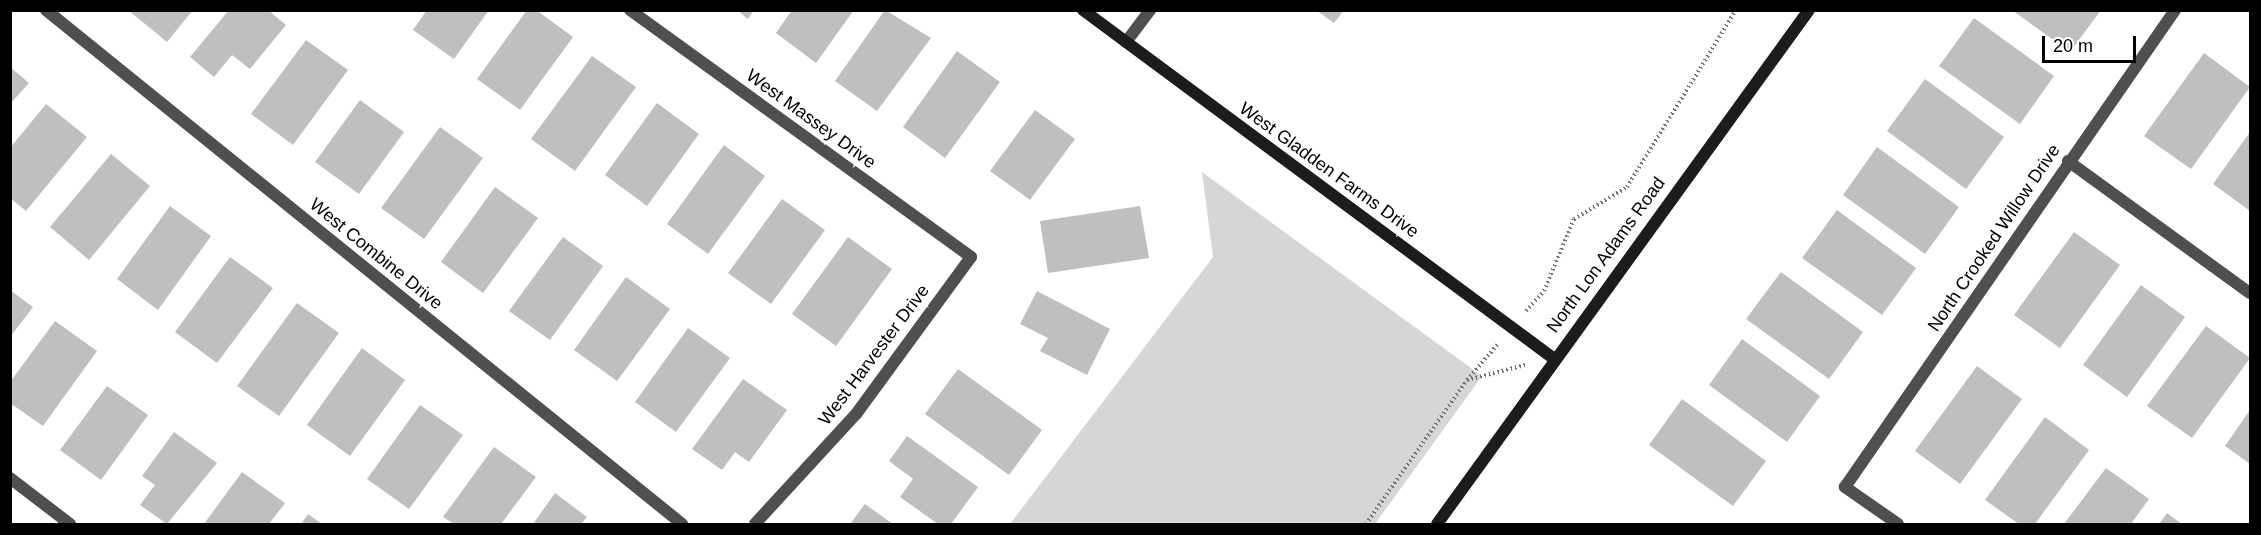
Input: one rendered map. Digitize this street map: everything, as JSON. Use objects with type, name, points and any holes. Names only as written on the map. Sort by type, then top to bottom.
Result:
[{"type":"street","name":"West Combine Drive","points":[[46,10],[682,525]]},
{"type":"street","name":"West Massey Drive","points":[[630,10],[971,257]]},
{"type":"street","name":"West Gladden Farms Drive","points":[[1083,10],[1554,358]]},
{"type":"street","points":[[1126,42],[1150,10]]},
{"type":"street","name":"North Lon Adams Road","points":[[1437,525],[1554,358],[1809,10]]},
{"type":"street","name":"North Crooked Willow Drive","points":[[1899,525],[1845,487],[2068,161],[2175,10]]},
{"type":"street","points":[[2068,161],[2250,293]]},
{"type":"street","name":"West Harvester Drive","points":[[755,525],[855,414],[971,257]]},
{"type":"street","points":[[10,478],[69,525]]},
{"type":"path","points":[[1366,525],[1467,380],[1544,291],[1574,219],[1627,187],[1736,10]]},
{"type":"path","points":[[1467,380],[1554,358]]},
{"type":"shaded area","points":[[1202,172],[1482,376],[1375,524],[1010,524],[1213,257]]},
{"type":"building","points":[[128,10],[193,10],[167,42]]},
{"type":"building","points":[[229,10],[268,10],[286,25],[250,69],[232,55],[214,77],[190,57]]},
{"type":"building","points":[[427,10],[489,10],[454,59],[413,30]]},
{"type":"building","points":[[527,10],[536,10],[573,37],[520,110],[477,79]]},
{"type":"building","points":[[737,10],[754,10],[748,19]]},
{"type":"building","points":[[792,10],[854,10],[816,63],[776,33]]},
{"type":"building","points":[[885,10],[931,38],[877,111],[835,81]]},
{"type":"building","points":[[1316,10],[1344,10],[1334,23]]},
{"type":"building","points":[[2012,10],[2101,10],[2070,52]]},
{"type":"building","points":[[1974,18],[2054,76],[2020,124],[1939,66]]},
{"type":"building","points":[[306,40],[348,70],[293,145],[251,114]]},
{"type":"building","points":[[957,51],[1000,82],[945,158],[903,127]]},
{"type":"building","points":[[2204,53],[2250,87],[2191,169],[2144,136]]},
{"type":"building","points":[[592,56],[636,87],[575,171],[531,139]]},
{"type":"building","points":[[10,67],[29,83],[10,104]]},
{"type":"building","points":[[1925,79],[2004,137],[1966,189],[1887,131]]},
{"type":"building","points":[[360,100],[404,132],[359,194],[315,162]]},
{"type":"building","points":[[657,103],[699,134],[647,206],[605,175]]},
{"type":"building","points":[[46,104],[87,137],[26,211],[10,198],[10,148]]},
{"type":"building","points":[[1035,110],[1075,139],[1030,200],[990,171]]},
{"type":"building","points":[[440,127],[483,158],[424,239],[381,208]]},
{"type":"building","points":[[2250,132],[2250,211],[2213,184]]},
{"type":"building","points":[[724,145],[765,176],[708,254],[667,224]]},
{"type":"building","points":[[1877,147],[1959,207],[1925,254],[1843,195]]},
{"type":"building","points":[[111,154],[150,186],[89,260],[50,227]]},
{"type":"building","points":[[495,187],[538,218],[483,293],[441,262]]},
{"type":"building","points":[[782,199],[825,230],[771,304],[728,273]]},
{"type":"building","points":[[170,206],[211,236],[158,310],[117,279]]},
{"type":"building","points":[[1140,206],[1149,258],[1048,273],[1040,221]]},
{"type":"building","points":[[1837,210],[1916,268],[1882,315],[1802,258]]},
{"type":"building","points":[[2074,232],[2120,265],[2060,348],[2014,315]]},
{"type":"building","points":[[563,237],[603,266],[550,340],[509,311]]},
{"type":"building","points":[[848,237],[892,269],[836,346],[792,314]]},
{"type":"building","points":[[230,257],[273,288],[217,363],[175,332]]},
{"type":"building","points":[[1781,272],[1863,332],[1829,379],[1746,319]]},
{"type":"building","points":[[626,277],[670,309],[617,381],[574,350]]},
{"type":"building","points":[[2141,285],[2185,317],[2127,397],[2083,365]]},
{"type":"building","points":[[10,290],[33,307],[10,337]]},
{"type":"building","points":[[1037,291],[1110,329],[1087,375],[1040,351],[1048,338],[1020,324]]},
{"type":"building","points":[[297,303],[339,333],[279,416],[237,386]]},
{"type":"building","points":[[55,321],[97,351],[43,426],[10,403],[10,382]]},
{"type":"building","points":[[2206,326],[2250,358],[2192,438],[2147,406]]},
{"type":"building","points":[[688,328],[730,358],[676,432],[635,402]]},
{"type":"building","points":[[1742,339],[1820,396],[1787,442],[1709,385]]},
{"type":"building","points":[[362,348],[405,380],[350,456],[307,425]]},
{"type":"building","points":[[1977,366],[2022,399],[1960,484],[1915,451]]},
{"type":"building","points":[[958,369],[1042,430],[1009,475],[925,414]]},
{"type":"building","points":[[743,379],[787,410],[749,462],[735,452],[722,470],[692,449]]},
{"type":"building","points":[[107,386],[148,415],[101,480],[60,450]]},
{"type":"building","points":[[1682,399],[1766,461],[1733,506],[1649,445]]},
{"type":"building","points":[[420,405],[463,435],[409,509],[367,479]]},
{"type":"building","points":[[2250,410],[2250,464],[2225,446]]},
{"type":"building","points":[[2045,417],[2089,450],[2035,524],[2019,524],[1985,500]]},
{"type":"building","points":[[174,432],[217,463],[167,524],[140,505],[155,485],[142,476]]},
{"type":"building","points":[[907,436],[978,487],[951,524],[938,524],[900,497],[913,479],[889,461]]},
{"type":"building","points":[[494,447],[536,477],[501,524],[454,524],[443,517]]},
{"type":"building","points":[[2106,468],[2149,499],[2131,524],[2064,524]]},
{"type":"building","points":[[242,472],[285,503],[269,524],[204,524]]},
{"type":"building","points":[[555,493],[587,517],[581,524],[533,524]]},
{"type":"building","points":[[865,504],[893,524],[850,524]]},
{"type":"building","points":[[2167,513],[2182,524],[2159,524]]},
{"type":"building","points":[[308,514],[322,524],[301,524]]}]
